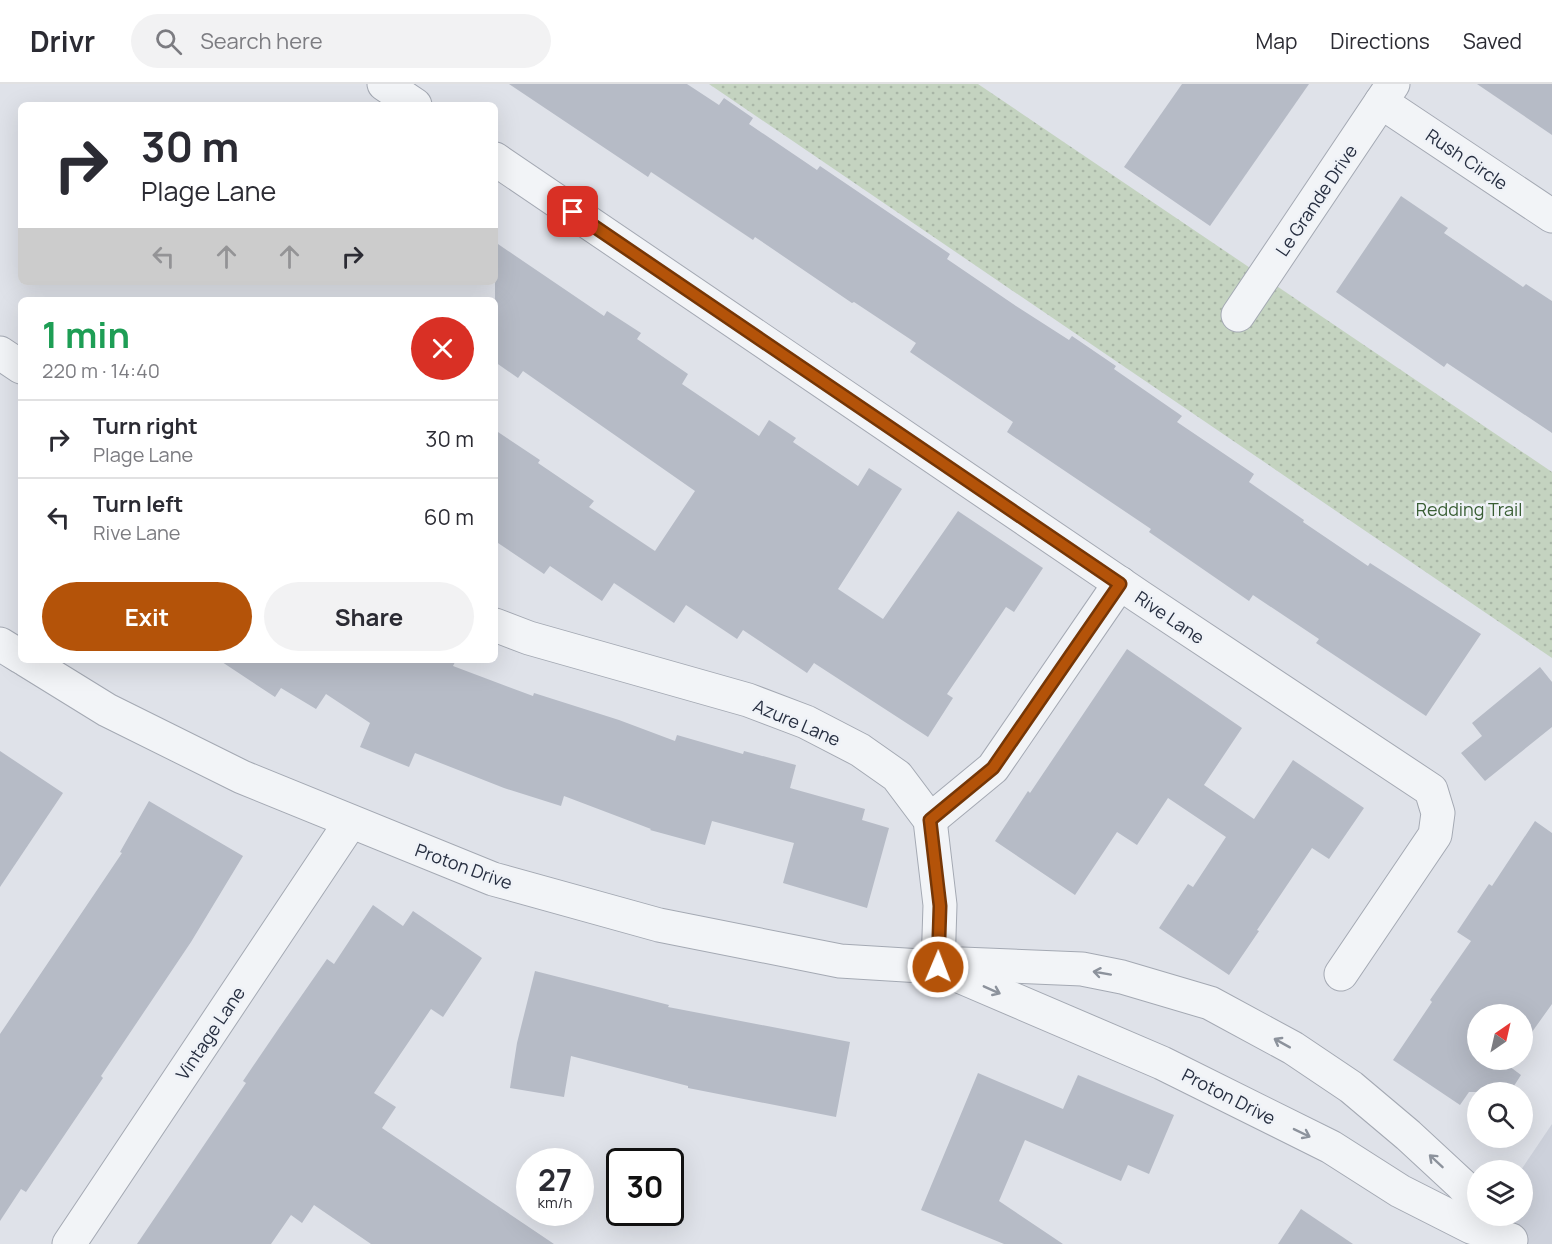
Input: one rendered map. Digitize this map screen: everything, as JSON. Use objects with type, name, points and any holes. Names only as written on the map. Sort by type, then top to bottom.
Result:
[{"type":"street","points":[[384,84],[411,102]]},
{"type":"street","name":"Rush Circle","points":[[1387,93],[1552,216]]},
{"type":"street","name":"Le Grande Drive","points":[[1238,315],[1387,93]]},
{"type":"street","name":"Rive Lane","points":[[498,161],[1120,584],[1431,790],[1438,813],[1436,835],[1341,974]]},
{"type":"street","points":[[0,353],[18,366]]},
{"type":"street","points":[[938,967],[940,906],[930,820],[993,768],[1120,584]]},
{"type":"street","name":"Azure Lane","points":[[498,626],[529,638],[748,700],[806,722],[860,750],[897,776],[930,820]]},
{"type":"street","points":[[0,644],[18,655]]},
{"type":"street","name":"Proton Drive","points":[[31,663],[107,710],[242,777],[350,823],[493,879],[659,925],[840,961],[938,967],[962,964],[1082,969],[1122,977],[1209,1003],[1293,1048],[1352,1087],[1408,1135],[1467,1191]]},
{"type":"street","name":"Vintage Lane","points":[[69,1244],[350,823]]},
{"type":"street","name":"Proton Drive","points":[[938,967],[1162,1063],[1331,1147],[1400,1191],[1471,1227],[1514,1242]]},
{"type":"street","name":"Proton Drive","points":[[1499,1226],[1514,1242]]},
{"type":"shaded area","points":[[1552,1124],[1552,1244],[1469,1244],[1481,1226],[1533,1226],[1533,1160],[1528,1160]]},
{"type":"green space","name":"Redding Trail","points":[[709,84],[978,84],[1552,472],[1552,658]]},
{"type":"building","points":[[509,84],[687,84],[719,105],[724,98],[753,118],[749,124],[817,170],[820,166],[950,254],[947,259],[1016,306],[1069,340],[1072,336],[1116,366],[1114,369],[1182,416],[1177,422],[1254,474],[1249,482],[1304,520],[1303,522],[1368,566],[1370,563],[1481,634],[1426,716],[1316,643],[1319,639],[1253,595],[1249,601],[1149,532],[1151,529],[1007,432],[1013,422],[910,352],[916,343],[755,237],[753,240],[651,172],[648,177]]},
{"type":"building","points":[[1182,84],[1309,84],[1210,226],[1124,167]]},
{"type":"building","points":[[1477,84],[1552,84],[1552,135]]},
{"type":"building","points":[[1401,196],[1448,228],[1444,233],[1523,287],[1526,284],[1552,301],[1552,433],[1447,363],[1444,367],[1336,292]]},
{"type":"building","points":[[498,244],[604,316],[607,311],[641,333],[637,339],[688,374],[682,384],[759,436],[769,420],[796,438],[793,442],[858,486],[869,468],[902,489],[838,589],[883,619],[958,511],[1043,568],[1014,612],[1006,607],[947,694],[953,698],[928,737],[814,663],[807,673],[743,630],[737,639],[686,605],[674,623],[614,583],[602,601],[550,566],[544,574],[498,543],[498,432],[540,460],[538,463],[594,501],[589,507],[655,551],[695,491],[523,371],[518,378],[498,364],[498,297],[495,297],[495,285],[498,285]]},
{"type":"building","points":[[1127,649],[1242,728],[1204,785],[1254,819],[1293,760],[1364,808],[1329,859],[1312,848],[1229,975],[1159,928],[1188,884],[1193,887],[1226,837],[1168,798],[1137,845],[1117,832],[1075,895],[995,841]]},
{"type":"building","points":[[224,663],[454,663],[453,666],[533,696],[534,693],[619,720],[675,741],[677,735],[743,754],[744,751],[796,765],[790,788],[865,809],[862,820],[889,828],[867,908],[783,883],[794,843],[712,821],[705,845],[650,830],[564,796],[561,806],[504,788],[415,753],[409,767],[360,747],[370,723],[326,694],[316,709],[281,688],[275,697]]},
{"type":"building","points":[[1540,667],[1552,682],[1552,727],[1485,781],[1461,753],[1482,736],[1472,723]]},
{"type":"building","points":[[0,751],[63,793],[0,887]]},
{"type":"building","points":[[149,801],[243,856],[191,942],[101,1076],[103,1078],[26,1192],[21,1189],[0,1221],[0,1034],[122,853],[120,852]]},
{"type":"building","points":[[1535,821],[1552,833],[1552,1004],[1533,1031],[1533,1004],[1467,1004],[1467,1070],[1514,1070],[1521,1075],[1516,1082],[1467,1082],[1467,1095],[1460,1105],[1393,1060],[1432,1002],[1430,1000],[1471,941],[1457,932],[1489,884],[1492,886]]},
{"type":"building","points":[[373,905],[403,926],[413,911],[482,958],[443,1017],[431,1009],[374,1093],[396,1107],[382,1128],[516,1218],[516,1226],[527,1226],[554,1244],[371,1244],[314,1205],[302,1223],[291,1215],[271,1244],[137,1244],[246,1083],[243,1081],[327,959],[334,964]]},
{"type":"building","points":[[535,971],[669,1005],[668,1007],[850,1042],[836,1117],[688,1088],[688,1086],[571,1056],[564,1097],[510,1088],[517,1043]]},
{"type":"building","points":[[978,1073],[1063,1109],[1078,1075],[1174,1115],[1149,1174],[1128,1165],[1121,1181],[1025,1140],[999,1201],[1063,1244],[1004,1244],[921,1210]]},
{"type":"building","points":[[1301,1209],[1353,1244],[1278,1244]]},
{"type":"route","points":[[573,212],[1120,584],[993,768],[930,820],[940,906],[938,967]]}]
